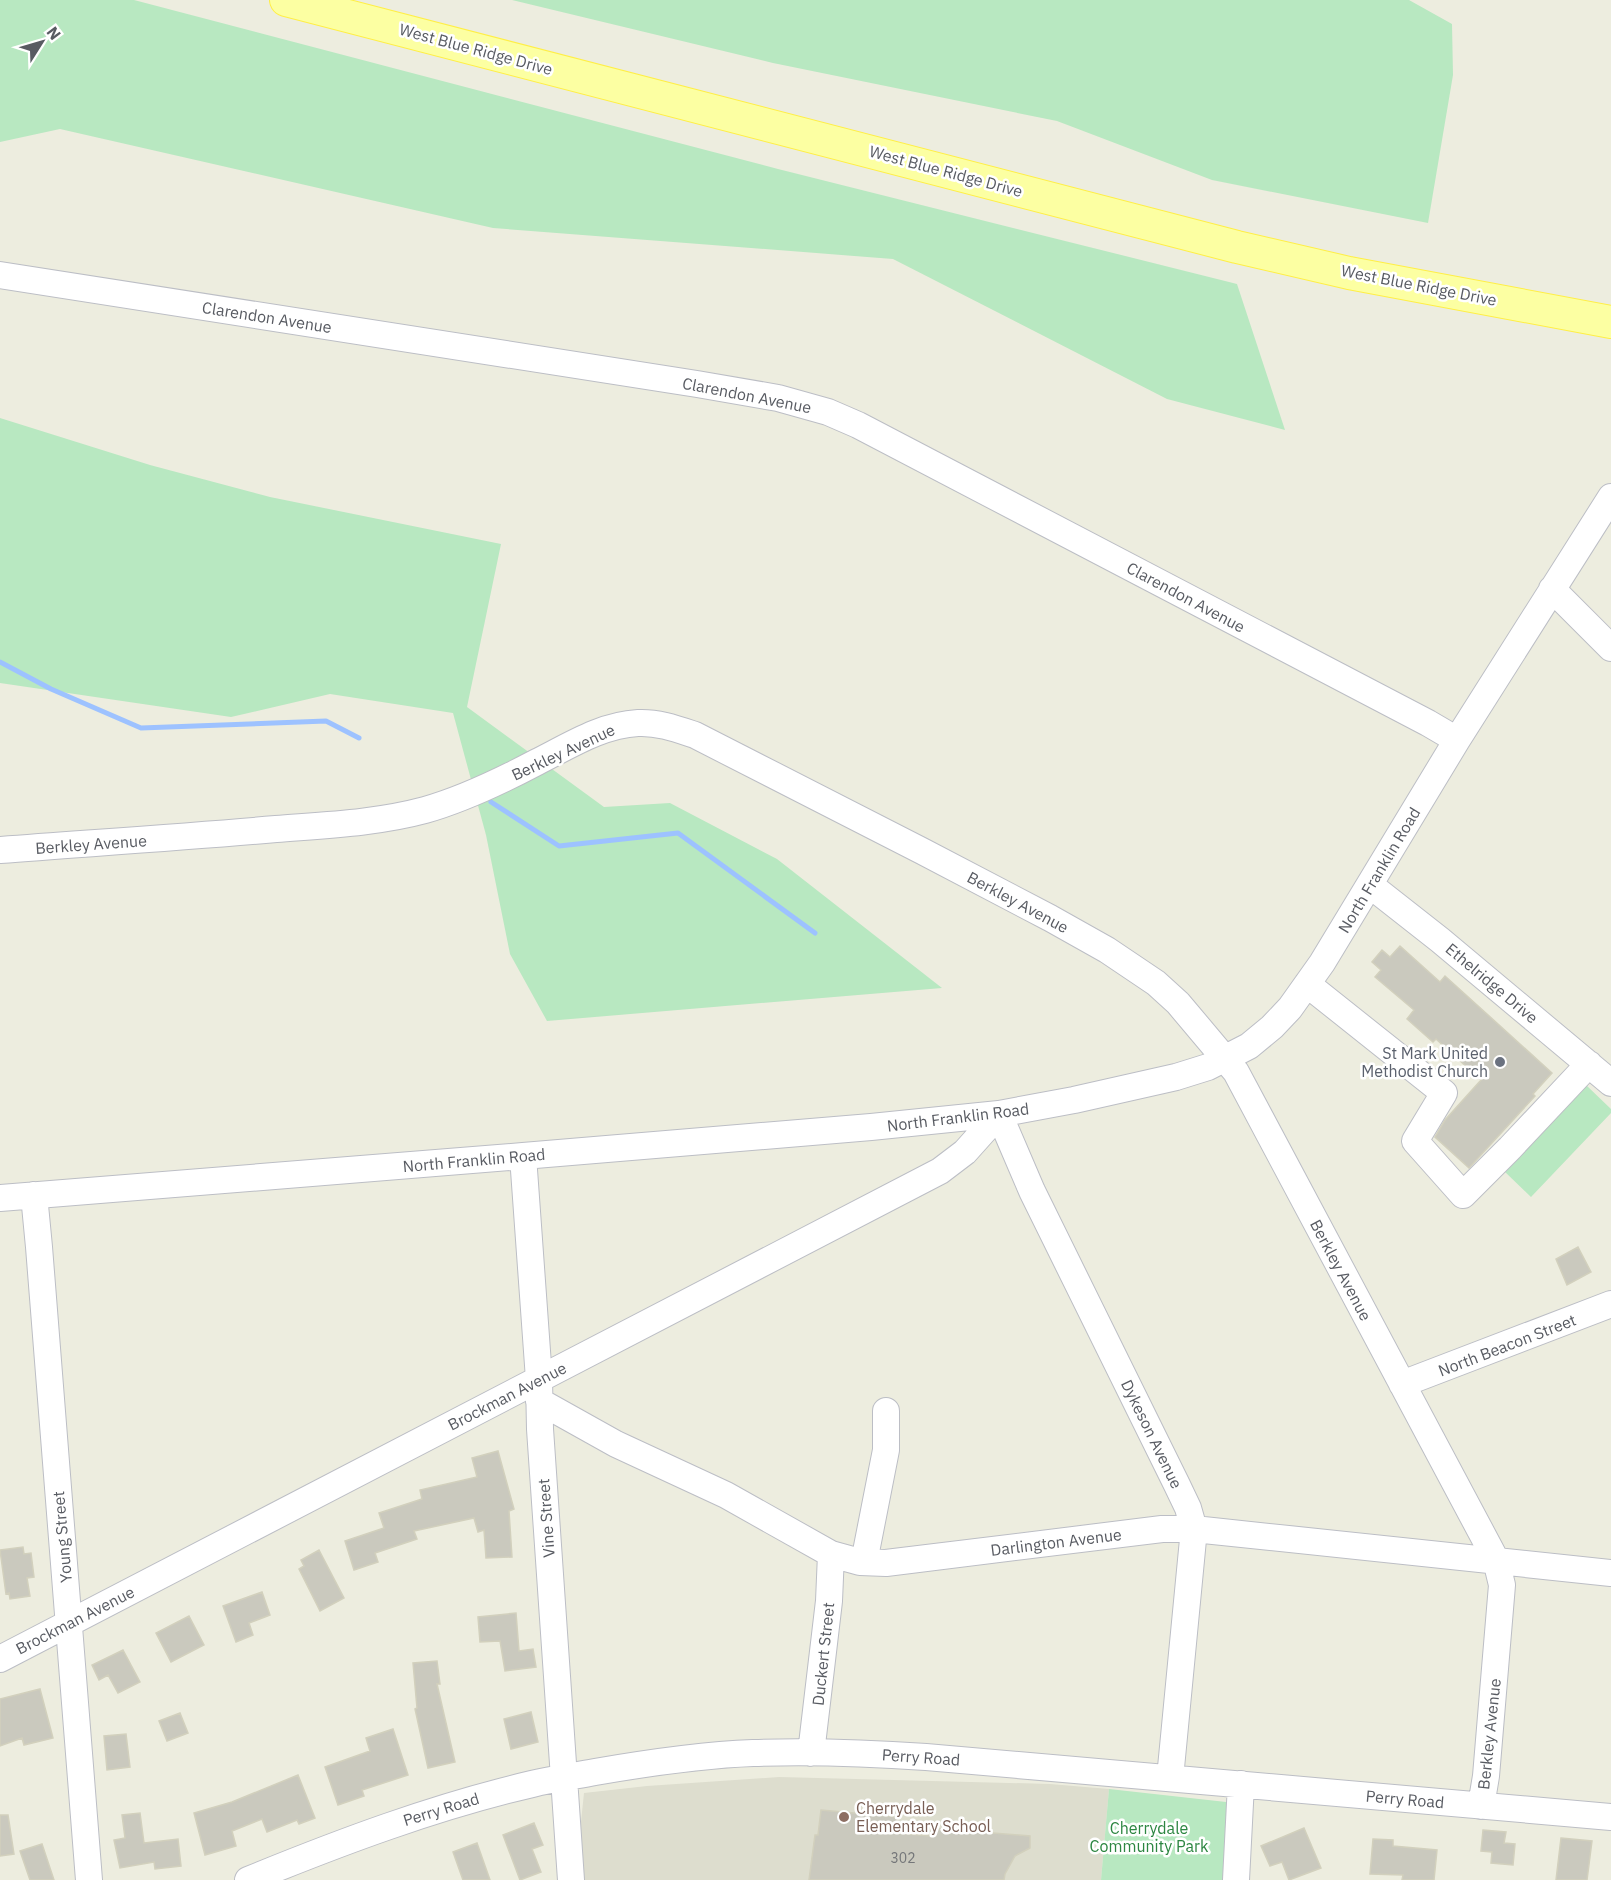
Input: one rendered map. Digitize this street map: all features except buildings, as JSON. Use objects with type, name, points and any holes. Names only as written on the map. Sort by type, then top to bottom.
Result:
[{"type":"main road","name":"West Blue Ridge Drive","points":[[286,0],[1237,247],[1349,273],[1611,322]]},
{"type":"street","name":"Clarendon Avenue","points":[[0,275],[698,384],[778,398],[828,412],[890,442],[1457,740]]},
{"type":"street","name":"North Franklin Road","points":[[0,1198],[871,1127],[999,1114],[1074,1100],[1176,1077],[1208,1067],[1249,1046],[1272,1027],[1290,1008],[1322,963],[1457,740],[1611,497]]},
{"type":"street","points":[[1552,589],[1611,648]]},
{"type":"street","name":"Berkley Avenue","points":[[0,850],[222,834],[390,818],[424,810],[498,783],[590,735],[611,727],[640,722],[652,723],[695,735],[981,882],[1134,967],[1194,1021],[1236,1072],[1496,1560],[1502,1585],[1486,1776],[1481,1806]]},
{"type":"street","name":"Ethelridge Drive","points":[[1370,885],[1440,940],[1611,1083]]},
{"type":"street","points":[[1307,984],[1444,1093],[1414,1141],[1463,1195],[1589,1064]]},
{"type":"street","name":"Brockman Avenue","points":[[0,1659],[539,1390],[940,1171],[965,1152],[999,1114]]},
{"type":"street","name":"Dykeson Avenue","points":[[999,1114],[1032,1191],[1178,1485],[1194,1529],[1170,1778]]},
{"type":"street","name":"Vine Street","points":[[523,1156],[571,1880]]},
{"type":"street","name":"Young Street","points":[[34,1195],[89,1880]]},
{"type":"street","name":"North Beacon Street","points":[[1402,1384],[1611,1304]]},
{"type":"street","name":"Darlington Avenue","points":[[539,1390],[616,1444],[726,1495],[831,1554],[864,1563],[886,1563],[1162,1529],[1194,1529],[1611,1573]]},
{"type":"street","points":[[864,1563],[886,1450],[886,1411]]},
{"type":"street","name":"Duckert Street","points":[[812,1753],[829,1601],[831,1554]]},
{"type":"street","name":"Perry Road","points":[[248,1880],[387,1826],[441,1808],[535,1783],[695,1757],[752,1753],[860,1752],[1611,1817]]},
{"type":"street","points":[[1236,1880],[1241,1784]]},
{"type":"shaded area","name":"Cherrydale Elementary School","points":[[779,1777],[1050,1784],[1109,1789],[1101,1880],[583,1880],[579,1841],[584,1793],[647,1786]]},
{"type":"green space","points":[[0,0],[134,0],[778,169],[1237,284],[1285,430],[1167,399],[893,259],[493,228],[60,129],[0,142]]},
{"type":"green space","points":[[512,0],[1409,0],[1452,24],[1453,75],[1428,223],[1212,180],[1057,121],[773,63]]},
{"type":"green space","points":[[0,418],[150,465],[270,497],[501,544],[467,707],[604,807],[670,803],[777,859],[942,988],[547,1021],[510,954],[486,835],[453,713],[330,694],[231,717],[0,683]]},
{"type":"green space","points":[[1586,1085],[1611,1109],[1611,1113],[1531,1197],[1504,1171]]},
{"type":"green space","name":"Cherrydale Community Park","points":[[1109,1789],[1235,1803],[1227,1880],[1101,1880]]},
{"type":"waterway","points":[[0,662],[51,689],[141,728],[326,721],[359,738]]},
{"type":"waterway","points":[[491,802],[559,846],[678,833],[815,933]]},
{"type":"place","name":"St Mark United Methodist Church","points":[[1500,1062]]},
{"type":"place","name":"Cherrydale Elementary School","points":[[844,1817]]}]
